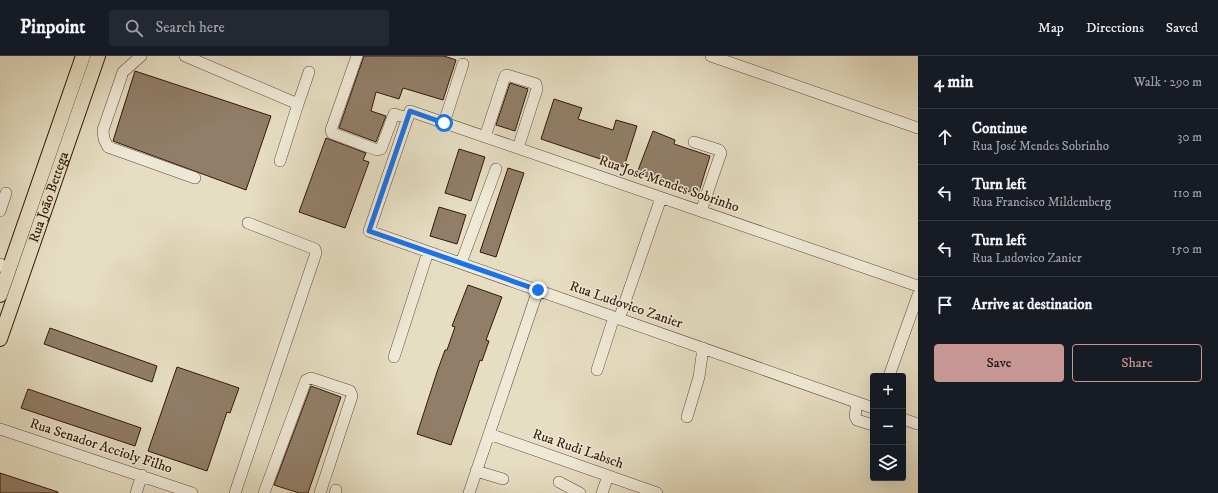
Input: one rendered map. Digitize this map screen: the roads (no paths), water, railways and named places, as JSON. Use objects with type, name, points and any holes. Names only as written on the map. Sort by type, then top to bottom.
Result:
[{"type":"main road","name":"Rua João Bettega","points":[[60,143],[83,56]]},
{"type":"main road","name":"Rua João Bettega","points":[[0,339],[54,160],[98,56]]},
{"type":"main road","name":"Rua João Bettega","points":[[0,296],[4,268],[54,160]]},
{"type":"street","points":[[141,56],[123,72],[103,130],[104,139],[108,147],[194,178]]},
{"type":"street","points":[[186,56],[298,104]]},
{"type":"street","points":[[357,56],[331,130],[332,133],[377,150],[381,149],[394,114],[409,114]]},
{"type":"street","points":[[711,56],[918,128]]},
{"type":"street","points":[[444,123],[463,64]]},
{"type":"street","points":[[280,162],[309,72]]},
{"type":"street","points":[[485,137],[505,76],[507,75],[536,84],[537,89],[518,148]]},
{"type":"street","name":"Rua José Mendes Sobrinho","points":[[409,114],[444,123],[518,148],[918,286]]},
{"type":"street","name":"Rua Ludovico Zanier","points":[[409,114],[369,231],[870,407]]},
{"type":"street","points":[[694,142],[719,150],[721,153],[701,211]]},
{"type":"street","points":[[461,263],[496,169]]},
{"type":"street","points":[[0,211],[6,193]]},
{"type":"street","points":[[597,370],[661,198]]},
{"type":"street","points":[[235,493],[316,253],[315,249],[248,223]]},
{"type":"street","points":[[394,357],[428,252]]},
{"type":"street","points":[[469,493],[538,290]]},
{"type":"street","points":[[890,373],[918,295]]},
{"type":"street","points":[[687,417],[700,377],[703,348]]},
{"type":"street","points":[[265,493],[306,380],[311,378],[350,391],[352,396],[320,493]]},
{"type":"street","points":[[857,402],[855,416],[857,420],[870,424]]},
{"type":"street","points":[[906,420],[918,424]]},
{"type":"street","name":"Rua Senador Accioly Filho","points":[[0,428],[142,475],[172,490],[192,493]]},
{"type":"street","name":"Rua Rudi Labsch","points":[[489,434],[657,493]]},
{"type":"street","points":[[476,471],[503,479]]},
{"type":"street","points":[[136,493],[142,475]]},
{"type":"street","points":[[602,493],[608,476]]},
{"type":"street","points":[[558,482],[580,493]]}]
